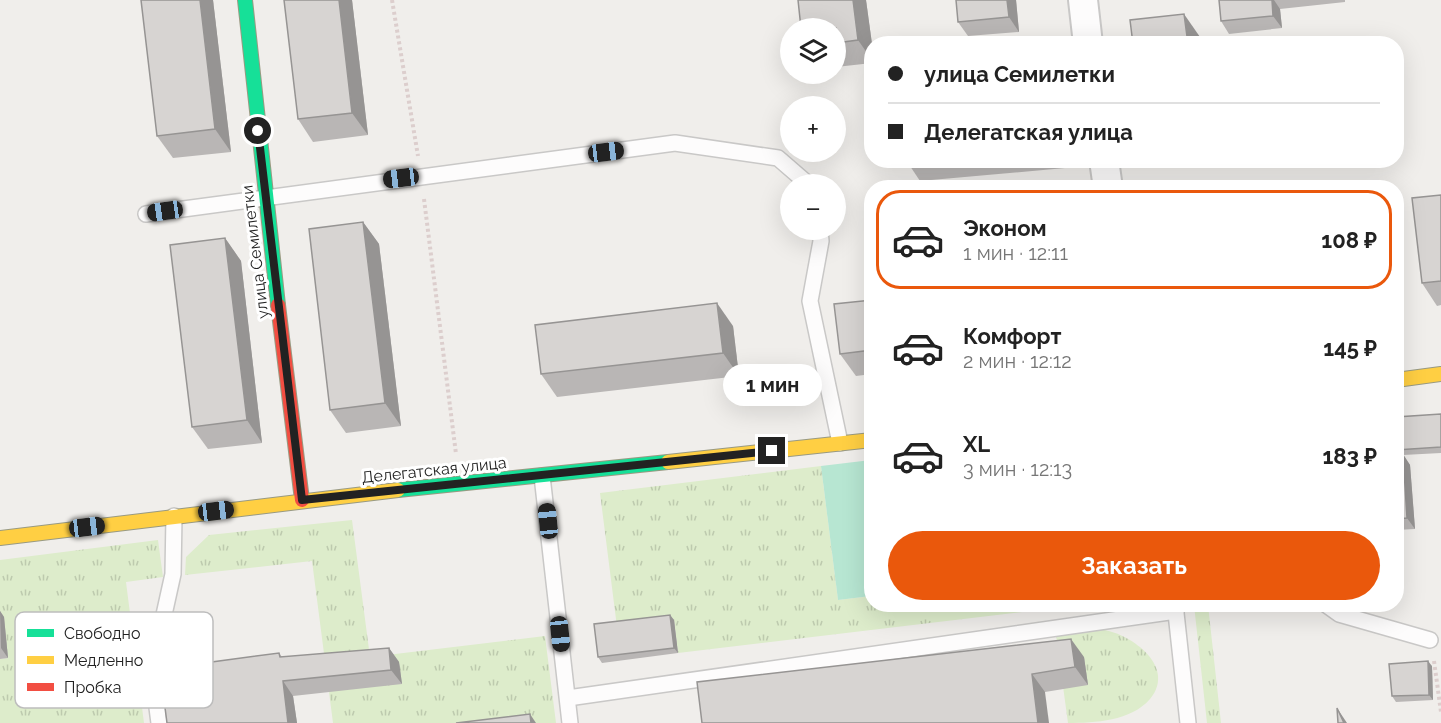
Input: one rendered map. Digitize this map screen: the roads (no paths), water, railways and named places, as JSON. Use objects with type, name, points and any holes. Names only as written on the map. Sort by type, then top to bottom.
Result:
[{"type":"street","name":"улица Семилетки","points":[[245,0],[264,196],[302,500]]},
{"type":"street","points":[[1083,0],[1087,36]]},
{"type":"street","points":[[1404,379],[1441,374]]},
{"type":"street","name":"Делегатская улица","points":[[0,538],[302,500],[864,441]]},
{"type":"lane","points":[[146,214],[264,196],[675,143],[778,158],[796,174]]},
{"type":"lane","points":[[822,240],[810,302],[840,443]]},
{"type":"lane","points":[[542,476],[570,723]]},
{"type":"lane","points":[[165,612],[173,574],[174,516]]},
{"type":"lane","points":[[568,698],[1148,612]]},
{"type":"lane","points":[[1175,612],[1188,723]]},
{"type":"lane","points":[[1336,612],[1430,640]]},
{"type":"lane","points":[[157,708],[159,723]]}]
